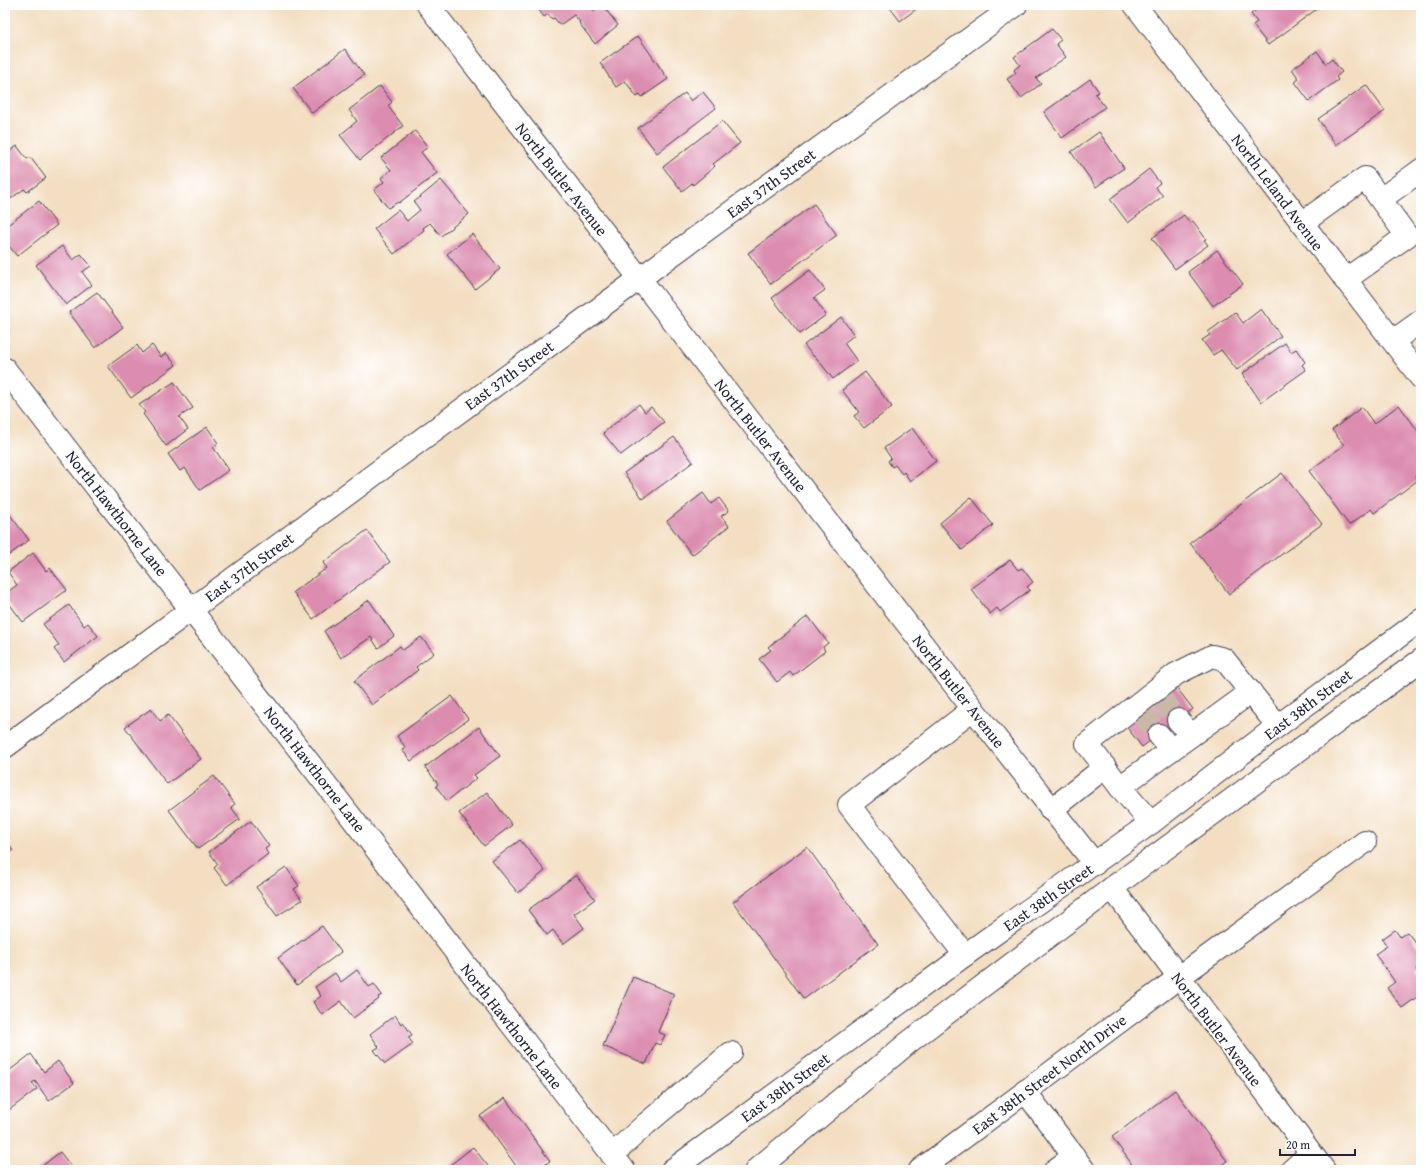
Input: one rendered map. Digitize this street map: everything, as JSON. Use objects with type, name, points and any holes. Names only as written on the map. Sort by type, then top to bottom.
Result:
[{"type":"street","name":"North Butler Avenue","points":[[428,5],[1094,864]]},
{"type":"street","name":"East 37th Street","points":[[5,747],[639,279],[1016,5]]},
{"type":"street","name":"North Leland Avenue","points":[[1135,5],[1421,378]]},
{"type":"street","points":[[1381,200],[1421,170]]},
{"type":"street","points":[[1302,223],[1365,178],[1407,236],[1345,280]]},
{"type":"street","points":[[1393,342],[1421,321]]},
{"type":"street","name":"North Hawthorne Lane","points":[[5,369],[192,609],[618,1163]]},
{"type":"street","name":"East 38th Street","points":[[672,1170],[965,955],[1151,823],[1279,725],[1421,620]]},
{"type":"street","points":[[1151,823],[1120,787],[1087,744],[1137,707],[1176,674],[1212,656],[1224,658],[1268,714],[1279,725]]},
{"type":"street","name":"East 38th Street","points":[[756,1170],[910,1042],[1112,888],[1421,660]]},
{"type":"street","points":[[1120,787],[1165,742],[1184,728],[1251,692]]},
{"type":"street","points":[[965,955],[849,805],[973,709]]},
{"type":"street","points":[[1051,810],[1105,768]]},
{"type":"street","name":"East 38th Street North Drive","points":[[920,1170],[1178,978],[1365,842]]},
{"type":"street","name":"North Butler Avenue","points":[[1112,888],[1178,978],[1318,1162]]},
{"type":"street","points":[[618,1163],[646,1124],[731,1052]]},
{"type":"street","points":[[1025,1091],[1079,1163],[1055,1170]]},
{"type":"street","points":[[1292,1170],[1318,1162]]},
{"type":"building","points":[[535,5],[590,5],[594,11],[602,5],[618,25],[595,44],[574,15],[560,25],[548,14],[544,17]]},
{"type":"building","points":[[888,5],[922,5],[900,21]]},
{"type":"building","points":[[1264,5],[1316,5],[1318,8],[1268,45],[1253,25],[1257,22],[1251,14]]},
{"type":"building","points":[[1052,29],[1061,40],[1056,44],[1066,57],[1036,78],[1041,84],[1021,98],[1007,79],[1016,73],[1014,70],[1020,65],[1014,57]]},
{"type":"building","points":[[638,36],[668,79],[642,97],[640,94],[637,97],[625,81],[616,87],[600,63]]},
{"type":"building","points":[[345,49],[364,75],[312,113],[293,88]]},
{"type":"building","points":[[1317,51],[1326,64],[1332,59],[1342,72],[1336,77],[1338,80],[1309,101],[1295,82],[1299,79],[1292,69]]},
{"type":"building","points":[[1090,79],[1099,92],[1095,94],[1105,107],[1062,138],[1044,112]]},
{"type":"building","points":[[1366,85],[1385,111],[1336,145],[1318,119]]},
{"type":"building","points":[[380,86],[392,102],[388,106],[403,126],[360,160],[340,135],[357,121],[349,110]]},
{"type":"building","points":[[703,92],[716,108],[657,153],[638,128],[685,93],[691,101]]},
{"type":"building","points":[[722,121],[740,143],[713,164],[715,166],[693,185],[692,183],[682,191],[663,167]]},
{"type":"building","points":[[415,131],[428,147],[421,152],[437,173],[399,203],[398,202],[388,208],[374,190],[384,182],[381,178],[391,170],[381,158]]},
{"type":"building","points":[[1099,132],[1124,168],[1096,187],[1071,152]]},
{"type":"building","points":[[17,146],[27,159],[30,157],[46,178],[27,192],[24,189],[5,203],[5,155]]},
{"type":"building","points":[[1149,169],[1160,183],[1155,187],[1163,196],[1128,223],[1110,199]]},
{"type":"building","points":[[441,180],[469,214],[441,236],[430,223],[423,228],[424,230],[394,254],[374,229],[398,210],[407,221],[420,210],[414,202]]},
{"type":"building","points":[[39,201],[57,225],[17,256],[5,241],[5,227]]},
{"type":"building","points":[[814,204],[837,235],[771,284],[748,253]]},
{"type":"building","points":[[1184,215],[1190,223],[1193,221],[1206,239],[1204,240],[1208,245],[1175,269],[1152,238]]},
{"type":"building","points":[[472,234],[500,269],[475,289],[447,254]]},
{"type":"building","points":[[62,246],[73,260],[81,254],[91,266],[82,272],[92,285],[66,305],[36,265]]},
{"type":"building","points":[[1217,250],[1243,284],[1213,306],[1188,272]]},
{"type":"building","points":[[810,270],[825,290],[814,298],[826,315],[800,334],[772,298]]},
{"type":"building","points":[[97,292],[123,327],[95,348],[69,312]]},
{"type":"building","points":[[1261,309],[1281,336],[1237,370],[1221,350],[1213,355],[1202,340],[1210,335],[1208,332],[1235,312],[1243,323]]},
{"type":"building","points":[[841,317],[854,335],[844,343],[857,361],[833,379],[815,356],[814,357],[804,345]]},
{"type":"building","points":[[1285,343],[1291,352],[1296,349],[1305,362],[1302,365],[1306,370],[1261,402],[1242,374]]},
{"type":"building","points":[[137,345],[142,353],[152,345],[161,357],[166,353],[176,365],[131,398],[108,366]]},
{"type":"building","points":[[865,372],[892,407],[864,428],[854,416],[859,412],[842,390]]},
{"type":"building","points":[[174,382],[193,408],[179,417],[188,429],[166,446],[143,414],[145,412],[139,405]]},
{"type":"building","points":[[639,404],[645,412],[651,407],[664,422],[621,455],[603,433]]},
{"type":"building","points":[[1399,405],[1421,435],[1421,472],[1415,476],[1418,480],[1374,513],[1371,509],[1349,525],[1309,471],[1344,445],[1332,430],[1362,407],[1374,424]]},
{"type":"building","points":[[207,427],[218,443],[213,447],[229,470],[200,490],[185,468],[180,471],[168,454]]},
{"type":"building","points":[[912,428],[936,461],[910,481],[904,472],[902,474],[895,465],[892,467],[888,461],[891,458],[884,448]]},
{"type":"building","points":[[674,437],[693,462],[643,499],[624,473]]},
{"type":"building","points":[[1282,473],[1322,524],[1229,594],[1190,543]]},
{"type":"building","points":[[703,493],[711,504],[719,498],[729,511],[721,516],[729,526],[692,555],[667,521]]},
{"type":"building","points":[[971,497],[993,525],[962,550],[940,523]]},
{"type":"building","points":[[5,508],[29,540],[5,558]]},
{"type":"building","points":[[367,530],[390,562],[313,619],[293,592],[327,568],[323,563]]},
{"type":"building","points":[[33,553],[46,571],[50,568],[67,590],[23,622],[5,598],[5,594],[17,585],[8,572]]},
{"type":"building","points":[[1010,560],[1018,570],[1022,568],[1033,582],[1027,587],[1030,590],[1000,612],[997,608],[990,614],[971,589]]},
{"type":"building","points":[[369,600],[394,636],[378,648],[371,637],[341,658],[324,631]]},
{"type":"building","points":[[69,605],[84,626],[88,623],[98,636],[64,662],[54,649],[59,645],[43,624]]},
{"type":"building","points":[[808,616],[828,643],[823,647],[825,651],[793,676],[790,672],[777,682],[759,659],[771,650],[768,647]]},
{"type":"building","points":[[421,637],[434,653],[416,667],[418,670],[372,705],[354,681],[400,646],[403,650]]},
{"type":"building","points":[[1173,683],[1193,709],[1142,747],[1122,721]]},
{"type":"building","points":[[452,696],[468,719],[411,761],[402,750],[406,748],[397,736]]},
{"type":"building","points":[[151,709],[160,721],[168,715],[201,759],[167,784],[125,727]]},
{"type":"building","points":[[479,727],[500,756],[474,775],[477,778],[447,801],[436,786],[438,784],[425,767]]},
{"type":"building","points":[[214,776],[235,804],[231,807],[240,819],[198,849],[169,810]]},
{"type":"building","points":[[487,792],[512,825],[484,846],[459,813]]},
{"type":"building","points":[[251,821],[269,846],[265,849],[268,854],[227,885],[214,868],[218,864],[209,852]]},
{"type":"building","points":[[5,840],[13,851],[5,857]]},
{"type":"building","points":[[520,840],[545,871],[518,893],[492,861]]},
{"type":"building","points":[[807,847],[878,944],[804,999],[733,902]]},
{"type":"building","points":[[286,867],[299,886],[294,889],[302,900],[277,916],[256,887]]},
{"type":"building","points":[[576,875],[595,899],[574,914],[584,928],[563,944],[553,930],[547,935],[528,910]]},
{"type":"building","points":[[322,926],[341,952],[297,985],[278,958]]},
{"type":"building","points":[[1395,930],[1400,937],[1407,932],[1421,950],[1421,965],[1416,969],[1421,975],[1421,994],[1402,1008],[1387,988],[1395,982],[1375,954],[1387,946],[1382,939]]},
{"type":"building","points":[[357,970],[369,987],[374,984],[382,995],[378,997],[379,999],[353,1018],[341,1001],[322,1015],[313,1002],[321,996],[315,987],[335,973],[341,982]]},
{"type":"building","points":[[633,977],[674,994],[658,1032],[665,1035],[660,1045],[655,1043],[646,1064],[603,1046]]},
{"type":"building","points":[[395,1015],[401,1024],[403,1022],[412,1035],[408,1037],[413,1044],[385,1064],[374,1050],[379,1047],[370,1034]]},
{"type":"building","points":[[31,1054],[44,1072],[58,1061],[74,1083],[49,1101],[35,1081],[32,1083],[37,1089],[5,1113],[5,1074]]},
{"type":"building","points":[[1175,1090],[1227,1161],[1214,1170],[1136,1170],[1112,1137]]},
{"type":"building","points":[[505,1098],[550,1161],[538,1170],[519,1170],[480,1116]]},
{"type":"building","points":[[473,1147],[491,1170],[444,1170]]},
{"type":"building","points":[[60,1152],[74,1170],[37,1170]]},
{"type":"tunnel","points":[[1158,694],[1178,720]]},
{"type":"tunnel","points":[[1138,709],[1159,735]]}]
